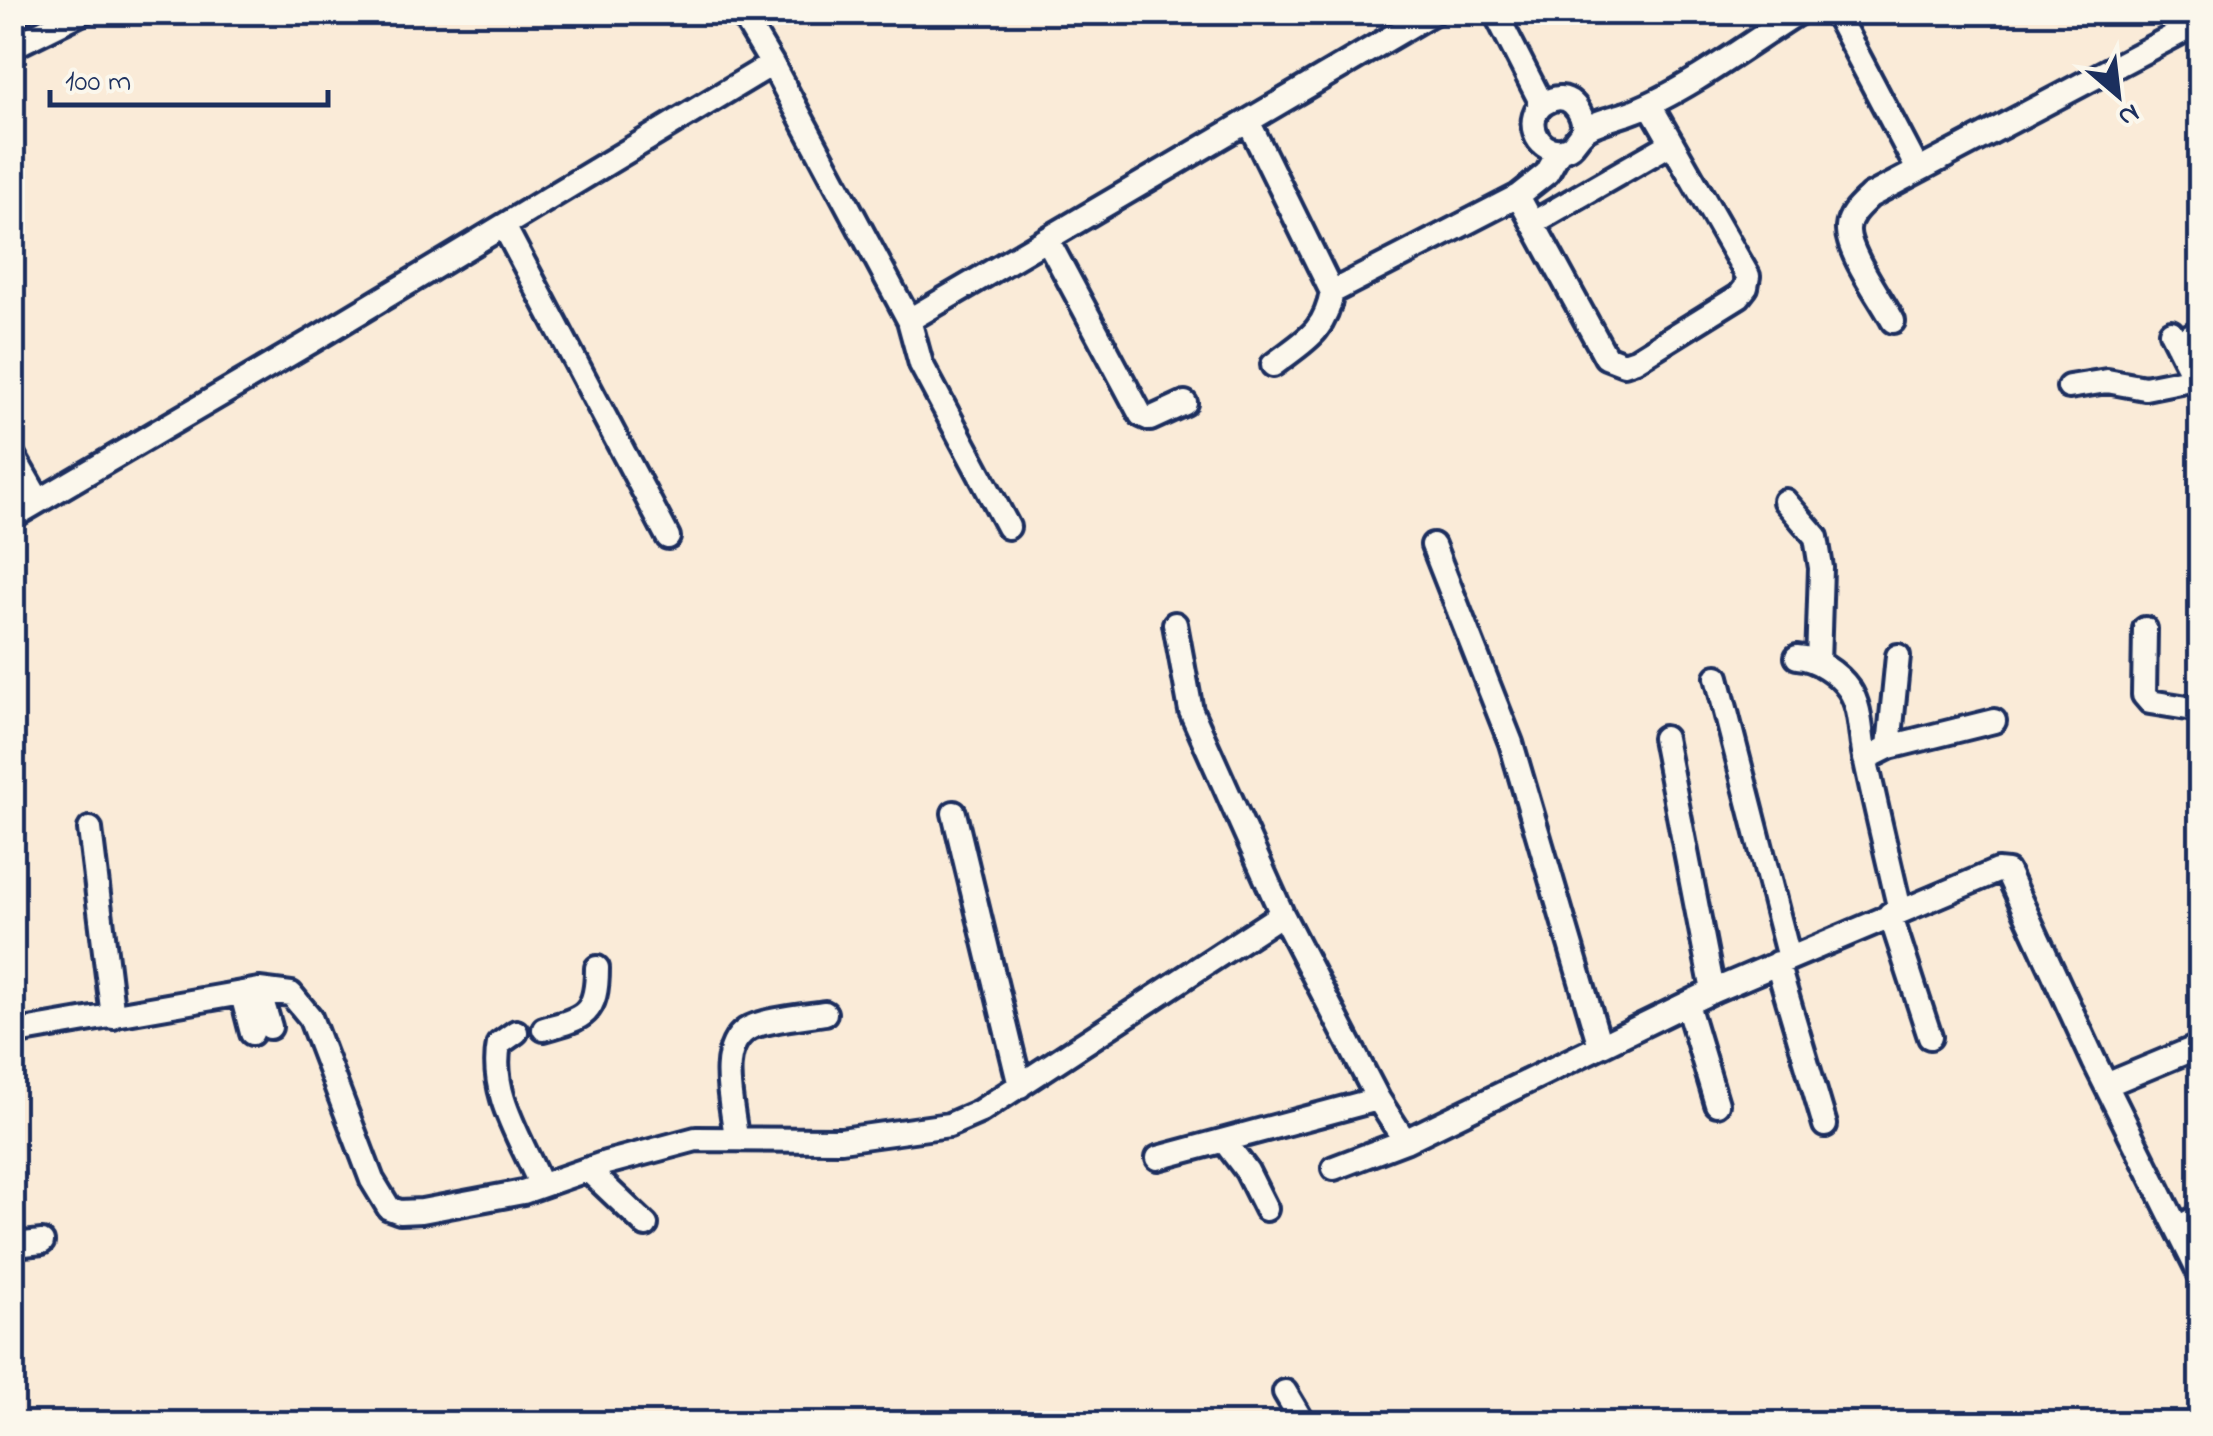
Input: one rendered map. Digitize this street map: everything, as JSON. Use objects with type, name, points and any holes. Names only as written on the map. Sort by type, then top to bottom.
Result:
[{"type":"street","points":[[12,15],[20,12]]},
{"type":"street","points":[[12,47],[83,12]]},
{"type":"street","points":[[741,12],[909,320],[922,364],[1008,527]]},
{"type":"street","points":[[909,320],[1434,12]]},
{"type":"street","points":[[1495,12],[1542,104]]},
{"type":"street","points":[[1584,130],[1650,105],[1799,12]]},
{"type":"street","points":[[1835,12],[1918,170]]},
{"type":"street","points":[[1893,322],[1852,248],[1847,230],[1852,214],[1870,196],[2200,22]]},
{"type":"street","points":[[12,517],[772,64]]},
{"type":"street","points":[[1557,98],[1573,102],[1583,114],[1584,130],[1575,144],[1560,150],[1544,146],[1534,134],[1533,118],[1542,104],[1557,98]]},
{"type":"street","points":[[1518,196],[1606,357],[1624,364],[1636,360],[1738,296],[1746,287],[1748,276],[1650,105]]},
{"type":"street","points":[[1248,122],[1332,292],[1328,315],[1320,330],[1273,365]]},
{"type":"street","points":[[1533,223],[1672,143]]},
{"type":"street","points":[[1332,292],[1518,196],[1546,174],[1560,150]]},
{"type":"street","points":[[504,226],[668,536]]},
{"type":"street","points":[[1048,239],[1140,415],[1150,418],[1185,403]]},
{"type":"street","points":[[2070,387],[2107,382],[2144,388],[2198,384],[2174,338],[2200,330]]},
{"type":"street","points":[[12,454],[39,501]]},
{"type":"street","points":[[1785,501],[1816,536],[1821,568],[1808,660],[1848,688],[1857,707],[1895,912],[1930,1038]]},
{"type":"street","points":[[1432,545],[1510,743],[1600,1046]]},
{"type":"street","points":[[1175,624],[1191,711],[1282,914],[1378,1100],[1405,1141]]},
{"type":"street","points":[[2145,629],[2144,696],[2150,702],[2200,710]]},
{"type":"street","points":[[1889,747],[1898,656]]},
{"type":"street","points":[[1717,677],[1825,1125]]},
{"type":"street","points":[[1865,759],[1889,747],[1994,721]]},
{"type":"street","points":[[1664,738],[1714,991]]},
{"type":"street","points":[[954,812],[1020,1086]]},
{"type":"street","points":[[90,829],[114,1018]]},
{"type":"street","points":[[1334,1168],[1405,1141],[1714,991],[1895,912],[1997,871],[2006,872],[2200,1274]]},
{"type":"street","points":[[12,1033],[250,992],[291,994],[310,1016],[372,1180],[390,1208],[400,1212],[422,1211],[522,1192],[696,1139],[841,1140],[949,1125],[979,1112],[1282,914]]},
{"type":"street","points":[[544,1029],[581,1019],[591,1008],[597,968]]},
{"type":"street","points":[[250,992],[262,1030]]},
{"type":"street","points":[[1687,1004],[1718,1104]]},
{"type":"street","points":[[736,1138],[729,1075],[730,1051],[735,1040],[748,1028],[824,1013]]},
{"type":"street","points":[[516,1032],[499,1044],[498,1084],[540,1184]]},
{"type":"street","points":[[2106,1085],[2200,1046]]},
{"type":"street","points":[[1158,1158],[1378,1100]]},
{"type":"street","points":[[1226,1142],[1248,1171],[1266,1209]]},
{"type":"street","points":[[588,1170],[646,1225]]},
{"type":"street","points":[[2178,1228],[2200,1216]]},
{"type":"street","points":[[12,1238],[24,1244],[42,1242]]},
{"type":"street","points":[[1285,1392],[1304,1424]]}]
